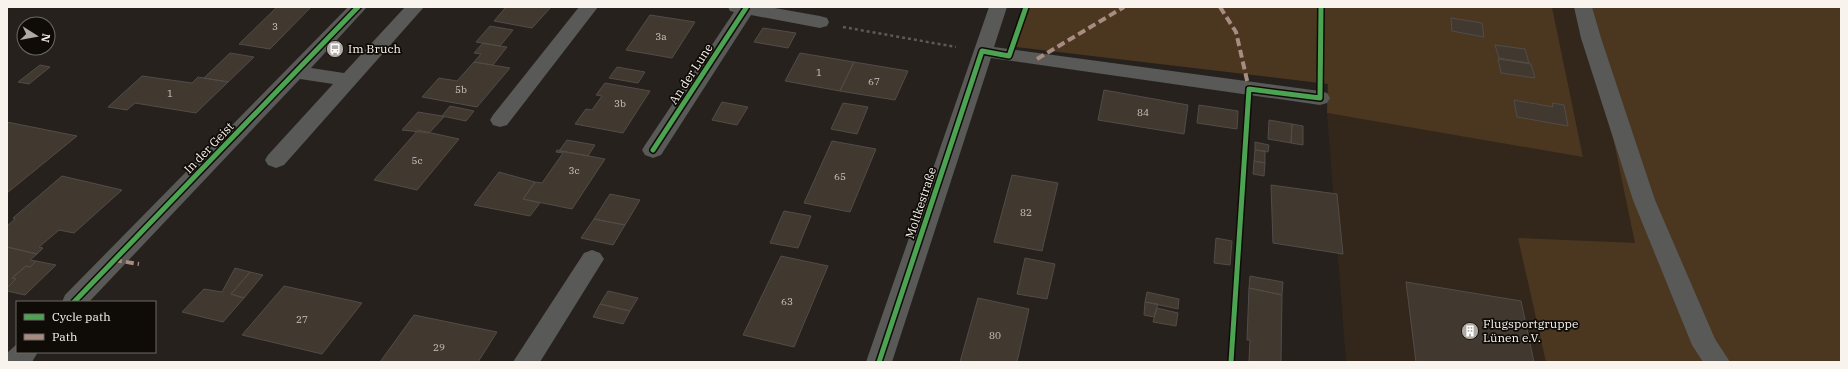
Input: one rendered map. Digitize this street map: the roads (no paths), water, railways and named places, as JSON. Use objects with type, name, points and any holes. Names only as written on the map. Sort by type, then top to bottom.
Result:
[{"type":"street","name":"In der Geist","points":[[75,301],[358,7]]},
{"type":"street","points":[[276,160],[415,7]]},
{"type":"street","points":[[500,120],[589,7]]},
{"type":"street","name":"Moltkestraße","points":[[879,362],[998,7]]},
{"type":"street","points":[[1583,7],[1591,38],[1644,200],[1705,345],[1717,362]]},
{"type":"street","name":"An der Lune","points":[[653,150],[741,8],[820,22]]},
{"type":"street","points":[[982,51],[1320,98]]},
{"type":"street","points":[[296,72],[349,80]]},
{"type":"street","points":[[526,362],[592,259]]},
{"type":"street","points":[[15,362],[24,353]]},
{"type":"place","name":"Im Bruch","points":[[335,49]]},
{"type":"place","name":"Flugsportgruppe Lünen e.V.","points":[[1470,331]]}]
